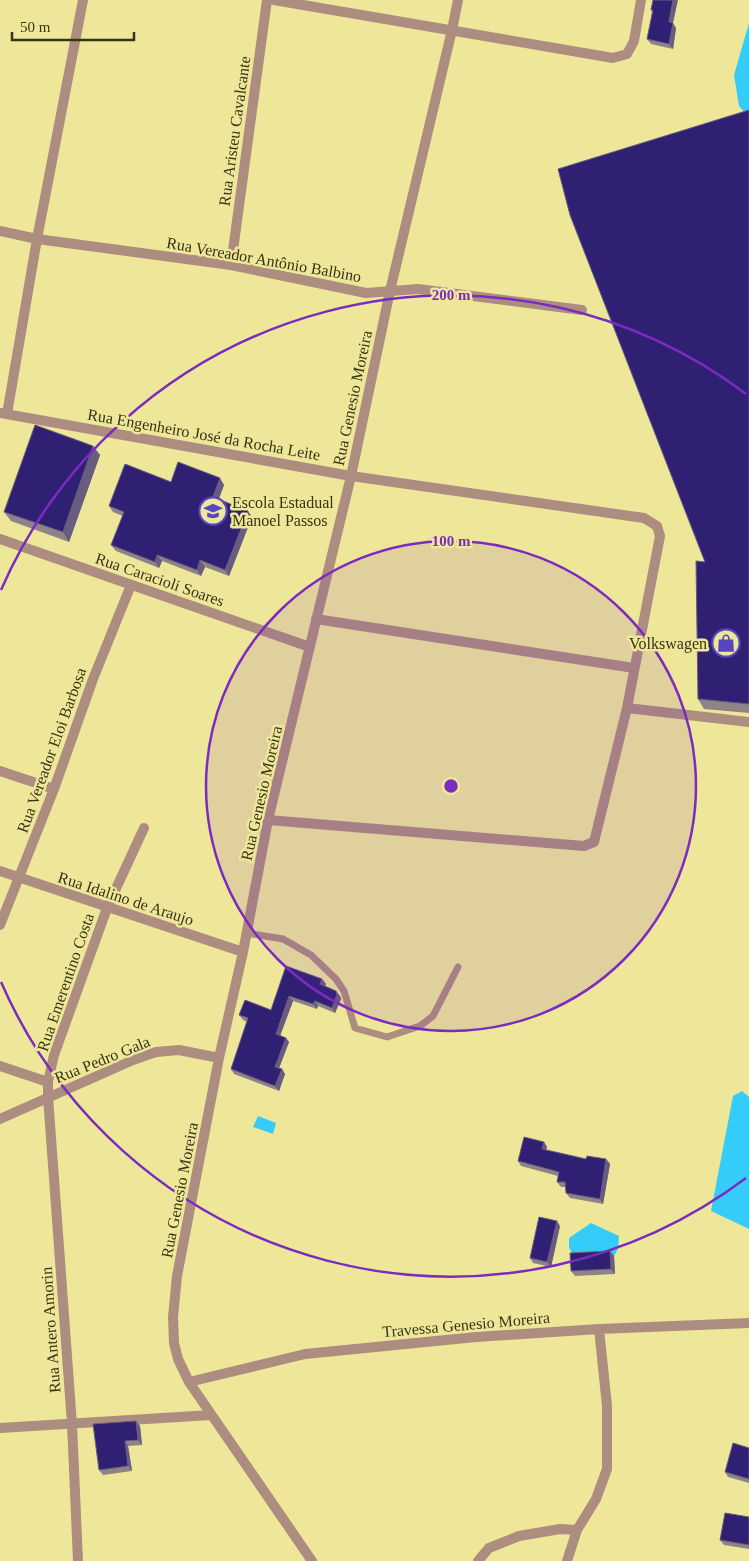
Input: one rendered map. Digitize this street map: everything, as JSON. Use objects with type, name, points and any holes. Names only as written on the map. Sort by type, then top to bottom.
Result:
[{"type":"street","points":[[3,414],[83,0]]},
{"type":"street","name":"Rua Aristeu Cavalcante","points":[[231,265],[268,0]]},
{"type":"street","points":[[274,0],[613,58],[627,54],[634,41],[641,0]]},
{"type":"street","name":"Rua Genesio Moreira","points":[[312,1561],[190,1382],[178,1359],[174,1343],[173,1317],[177,1276],[268,820],[351,476],[390,292],[458,0]]},
{"type":"street","name":"Rua Vereador Antônio Balbino","points":[[0,231],[37,238],[231,265],[366,293],[418,289],[582,310]]},
{"type":"street","name":"Rua Engenheiro José da Rocha Leite","points":[[3,414],[351,476],[644,518],[657,526],[660,536],[634,668]]},
{"type":"street","name":"Rua Caracioli Soares","points":[[0,539],[310,647]]},
{"type":"street","name":"Rua Vereador Eloi Barbosa","points":[[0,925],[54,789],[93,679],[131,585]]},
{"type":"street","points":[[268,820],[584,846],[594,842],[627,708],[634,668],[316,619]]},
{"type":"street","points":[[627,708],[749,722]]},
{"type":"street","points":[[0,771],[54,789]]},
{"type":"street","name":"Rua Emerentino Costa","points":[[48,1097],[48,1082],[54,1055],[107,908],[144,828]]},
{"type":"street","name":"Rua Idalino de Araujo","points":[[0,872],[243,952]]},
{"type":"street","name":"Rua Pedro Gala","points":[[0,1118],[133,1060],[156,1052],[180,1050],[219,1058]]},
{"type":"street","points":[[0,1066],[48,1082]]},
{"type":"street","name":"Rua Antero Amorin","points":[[48,1097],[72,1424],[78,1561]]},
{"type":"street","name":"Travessa Genesio Moreira","points":[[190,1382],[305,1354],[476,1337],[599,1329],[749,1323]]},
{"type":"street","points":[[568,1561],[577,1530],[596,1499],[607,1469],[607,1406],[599,1329]]},
{"type":"street","points":[[0,1428],[211,1415]]},
{"type":"street","points":[[478,1561],[488,1548],[519,1536],[560,1529],[577,1530]]},
{"type":"lane","points":[[246,932],[282,939],[311,955],[336,978],[344,991],[355,1028],[387,1037],[420,1026],[434,1016],[458,967]]},
{"type":"water","points":[[749,23],[749,117],[739,106],[734,75]]},
{"type":"water","points":[[742,1091],[749,1097],[749,1229],[711,1211],[733,1096]]},
{"type":"water","points":[[258,1116],[276,1123],[273,1134],[253,1127]]},
{"type":"water","points":[[591,1223],[619,1236],[618,1249],[614,1256],[573,1255],[569,1247],[569,1238]]},
{"type":"building","points":[[653,0],[673,0],[669,22],[673,23],[669,44],[647,39],[653,10],[651,10]]},
{"type":"building","points":[[749,110],[749,704],[698,699],[696,561],[705,562],[570,215],[558,169]]},
{"type":"building","points":[[35,425],[93,446],[63,532],[4,512]]},
{"type":"building","points":[[178,462],[220,478],[213,497],[248,511],[225,570],[200,560],[197,570],[157,555],[155,562],[111,545],[124,512],[109,506],[125,464],[171,482]]},
{"type":"building","points":[[286,966],[322,979],[320,984],[336,991],[337,994],[332,1008],[315,1001],[313,1004],[289,996],[276,1034],[286,1038],[275,1067],[282,1069],[275,1086],[231,1069],[248,1018],[239,1015],[245,1000],[271,1010]]},
{"type":"building","points":[[524,1137],[544,1142],[542,1149],[586,1159],[587,1156],[606,1159],[600,1199],[566,1193],[565,1182],[557,1182],[559,1172],[518,1161]]},
{"type":"building","points":[[539,1217],[557,1221],[547,1262],[530,1258]]},
{"type":"building","points":[[610,1251],[611,1269],[571,1271],[570,1253]]},
{"type":"building","points":[[136,1421],[138,1440],[125,1441],[128,1466],[99,1470],[93,1424]]},
{"type":"building","points":[[733,1443],[749,1448],[749,1479],[725,1472]]},
{"type":"building","points":[[725,1513],[749,1517],[749,1545],[720,1540]]},
{"type":"place","name":"Escola Estadual Manoel Passos","points":[[213,511]]},
{"type":"place","name":"Volkswagen","points":[[726,643]]}]
